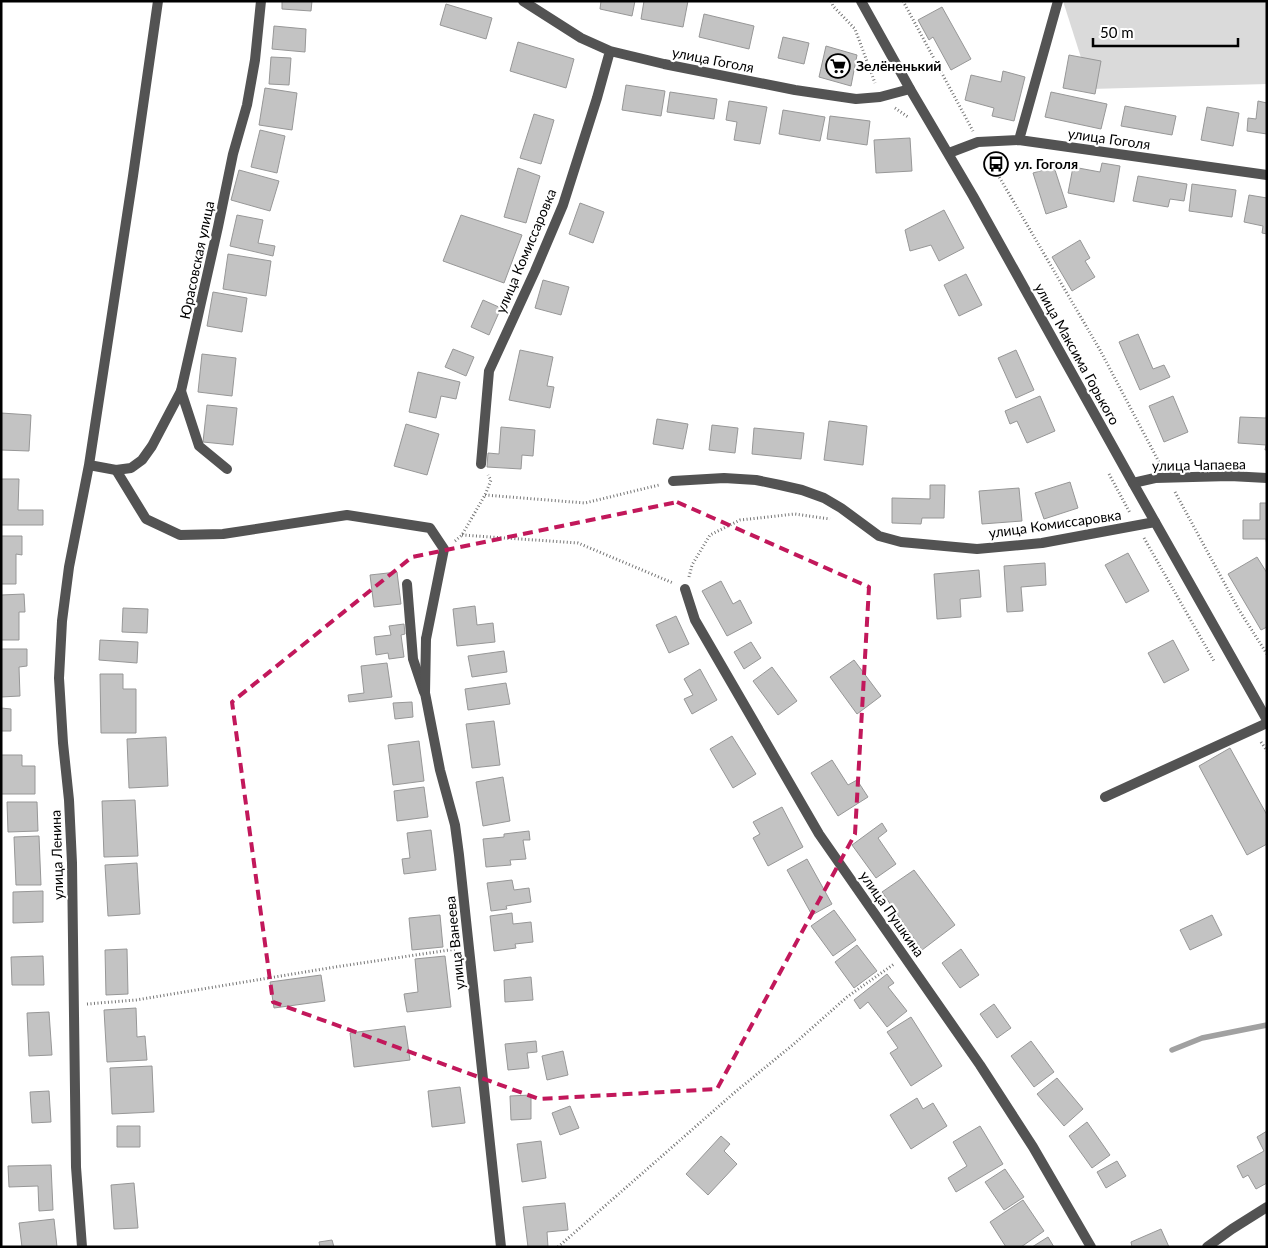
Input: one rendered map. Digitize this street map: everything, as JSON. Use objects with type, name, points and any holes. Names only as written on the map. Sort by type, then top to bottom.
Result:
[{"type":"street","name":"улица Ленина","points":[[82,1247],[76,1167],[72,854],[59,678],[62,621],[69,567],[89,466],[158,1]]},
{"type":"street","name":"Юрасовская улица","points":[[89,466],[116,470],[131,468],[142,460],[152,446],[181,391],[233,154],[247,105],[255,60],[261,1]]},
{"type":"street","name":"улица Гоголя","points":[[523,1],[581,38],[610,51],[664,64],[795,90],[856,99],[880,97],[910,89]]},
{"type":"street","name":"улица Максима Горького","points":[[861,1],[910,89],[949,153],[1267,721]]},
{"type":"street","points":[[1020,140],[1058,1]]},
{"type":"street","name":"улица Комиссаровка","points":[[481,464],[488,371],[563,205],[610,51]]},
{"type":"street","name":"улица Гоголя","points":[[949,153],[978,142],[1020,140],[1267,175]]},
{"type":"street","points":[[181,391],[199,446],[228,469]]},
{"type":"street","name":"улица Ванеева","points":[[116,470],[146,520],[180,535],[223,534],[347,515],[430,528],[444,549],[426,640],[425,693],[440,770],[455,825],[501,1247]]},
{"type":"street","name":"улица Чапаева","points":[[1133,483],[1167,477],[1230,476],[1267,478]]},
{"type":"street","name":"улица Комиссаровка","points":[[673,481],[724,478],[756,480],[802,490],[824,498],[841,508],[879,536],[901,542],[977,549],[1042,543],[1155,522]]},
{"type":"street","points":[[407,584],[413,659],[425,693]]},
{"type":"street","name":"улица Пушкина","points":[[685,589],[695,620],[819,834],[990,1081],[1091,1247]]},
{"type":"street","points":[[1104,797],[1254,729],[1267,721]]},
{"type":"street","points":[[1207,1247],[1267,1207]]},
{"type":"path","points":[[831,1],[833,6],[855,29],[880,97]]},
{"type":"path","points":[[903,1],[978,142],[1100,350],[1240,610],[1267,654]]},
{"type":"path","points":[[673,481],[585,504],[485,495],[462,535],[578,542],[685,589],[692,565],[710,535],[740,520],[795,514],[834,520]]},
{"type":"path","points":[[1137,526],[1215,661]]},
{"type":"path","points":[[1254,729],[1267,752]]},
{"type":"path","points":[[74,1005],[136,1000],[382,959],[469,947]]},
{"type":"path","points":[[558,1247],[847,997],[904,956]]},
{"type":"highlighted area","points":[[677,502],[869,587],[855,834],[717,1089],[539,1099],[273,1002],[232,702],[412,557]]},
{"type":"shaded area","points":[[1063,1],[1267,1],[1267,84],[1091,89]]},
{"type":"building","points":[[282,1],[312,1],[311,11],[282,9]]},
{"type":"building","points":[[601,1],[635,1],[632,16],[600,9]]},
{"type":"building","points":[[644,1],[688,1],[683,27],[641,19]]},
{"type":"building","points":[[446,4],[492,18],[486,39],[440,25]]},
{"type":"building","points":[[942,7],[971,59],[951,70],[933,37],[929,40],[918,20]]},
{"type":"building","points":[[704,14],[754,26],[749,49],[699,37]]},
{"type":"building","points":[[274,26],[306,29],[305,52],[272,49]]},
{"type":"building","points":[[783,37],[809,43],[804,64],[778,58]]},
{"type":"building","points":[[518,42],[574,59],[566,88],[510,71]]},
{"type":"building","name":"Зелёненький","points":[[826,46],[857,55],[851,86],[819,77]]},
{"type":"building","points":[[1069,55],[1101,61],[1095,94],[1063,88]]},
{"type":"building","points":[[271,57],[291,58],[289,85],[269,84]]},
{"type":"building","points":[[1003,71],[1025,77],[1014,121],[992,116],[994,108],[965,100],[971,75],[1001,82]]},
{"type":"building","points":[[626,85],[665,91],[661,116],[622,110]]},
{"type":"building","points":[[265,88],[297,93],[292,130],[259,125]]},
{"type":"building","points":[[670,92],[717,99],[714,119],[667,112]]},
{"type":"building","points":[[1051,92],[1107,104],[1101,129],[1045,117]]},
{"type":"building","points":[[729,101],[767,107],[760,144],[734,140],[737,122],[726,120]]},
{"type":"building","points":[[1258,101],[1267,103],[1267,134],[1247,131],[1248,118],[1256,119]]},
{"type":"building","points":[[1125,106],[1176,116],[1172,135],[1121,126]]},
{"type":"building","points":[[1207,107],[1239,113],[1233,146],[1201,140]]},
{"type":"building","points":[[783,110],[825,117],[820,141],[779,134]]},
{"type":"building","points":[[534,114],[554,120],[541,164],[520,158]]},
{"type":"building","points":[[830,116],[870,121],[867,145],[827,139]]},
{"type":"building","points":[[260,130],[285,136],[277,173],[251,167]]},
{"type":"building","points":[[910,138],[912,171],[876,173],[874,140]]},
{"type":"building","points":[[1102,163],[1120,166],[1114,202],[1068,193],[1073,167],[1100,172]]},
{"type":"building","points":[[1054,167],[1067,207],[1046,214],[1033,173]]},
{"type":"building","points":[[518,168],[540,176],[526,223],[504,217]]},
{"type":"building","points":[[239,170],[279,181],[270,211],[231,200]]},
{"type":"building","points":[[1138,176],[1187,184],[1184,201],[1170,199],[1168,207],[1133,201]]},
{"type":"building","points":[[1192,184],[1236,190],[1232,217],[1189,211]]},
{"type":"building","points":[[1249,195],[1267,198],[1267,234],[1262,233],[1263,226],[1244,222]]},
{"type":"building","points":[[580,203],[604,212],[593,243],[569,234]]},
{"type":"building","points":[[944,210],[964,248],[939,261],[931,245],[910,251],[905,230]]},
{"type":"building","points":[[237,215],[263,220],[258,243],[275,246],[273,256],[230,246]]},
{"type":"building","points":[[461,215],[522,235],[504,283],[443,261]]},
{"type":"building","points":[[1080,240],[1090,258],[1085,261],[1095,277],[1072,291],[1052,257]]},
{"type":"building","points":[[228,254],[271,261],[266,296],[223,289]]},
{"type":"building","points":[[966,274],[982,305],[959,316],[944,285]]},
{"type":"building","points":[[543,280],[569,287],[561,315],[535,308]]},
{"type":"building","points":[[213,292],[247,298],[242,332],[207,326]]},
{"type":"building","points":[[483,300],[501,308],[489,335],[471,327]]},
{"type":"building","points":[[1138,334],[1153,369],[1164,365],[1170,377],[1140,390],[1119,342]]},
{"type":"building","points":[[453,349],[474,357],[466,376],[445,367]]},
{"type":"building","points":[[520,350],[553,357],[547,386],[554,387],[550,408],[509,400]]},
{"type":"building","points":[[1016,350],[1034,390],[1016,398],[998,358]]},
{"type":"building","points":[[202,354],[236,358],[232,396],[198,392]]},
{"type":"building","points":[[418,372],[460,382],[456,399],[441,396],[436,418],[409,412]]},
{"type":"building","points":[[1040,396],[1055,431],[1027,443],[1017,421],[1010,424],[1005,411]]},
{"type":"building","points":[[1173,396],[1188,432],[1164,442],[1149,406]]},
{"type":"building","points":[[207,405],[237,408],[233,445],[203,442]]},
{"type":"building","points":[[1267,412],[1267,450],[1265,450],[1266,445],[1238,443],[1240,417],[1266,418]]},
{"type":"building","points":[[1,413],[31,415],[29,451],[1,450]]},
{"type":"building","points":[[657,419],[688,424],[683,449],[653,444]]},
{"type":"building","points":[[829,421],[867,426],[863,465],[824,460]]},
{"type":"building","points":[[406,424],[439,434],[427,475],[394,466]]},
{"type":"building","points":[[712,425],[738,428],[735,453],[709,450]]},
{"type":"building","points":[[501,427],[535,430],[533,456],[522,455],[521,469],[487,467],[488,453],[499,454]]},
{"type":"building","points":[[754,428],[804,433],[801,459],[752,454]]},
{"type":"building","points":[[1,479],[19,479],[18,510],[43,510],[43,525],[1,525]]},
{"type":"building","points":[[1070,482],[1078,508],[1044,519],[1035,493]]},
{"type":"building","points":[[930,485],[945,485],[944,518],[922,518],[921,524],[892,523],[892,498],[930,499]]},
{"type":"building","points":[[1019,488],[1022,521],[982,524],[979,491]]},
{"type":"building","points":[[1260,503],[1267,503],[1267,546],[1266,539],[1243,539],[1243,520],[1260,520]]},
{"type":"building","points":[[1,536],[22,536],[22,555],[16,554],[16,584],[1,584]]},
{"type":"building","points":[[1128,553],[1149,591],[1126,603],[1105,565]]},
{"type":"building","points":[[1257,557],[1267,573],[1267,627],[1261,630],[1228,574]]},
{"type":"building","points":[[1045,563],[1046,585],[1021,587],[1023,611],[1007,612],[1004,566]]},
{"type":"building","points":[[979,570],[981,597],[960,599],[961,617],[937,619],[934,574]]},
{"type":"building","points":[[397,572],[401,604],[374,607],[370,575]]},
{"type":"building","points":[[721,581],[733,604],[740,600],[752,623],[727,636],[702,591]]},
{"type":"building","points":[[24,594],[25,612],[19,612],[19,640],[1,640],[1,595]]},
{"type":"building","points":[[475,606],[477,625],[493,623],[495,642],[457,646],[453,609]]},
{"type":"building","points":[[123,608],[148,609],[147,633],[122,632]]},
{"type":"building","points":[[676,616],[689,644],[669,653],[656,625]]},
{"type":"building","points":[[404,624],[405,634],[401,635],[404,657],[389,659],[388,653],[376,655],[374,637],[391,635],[389,626]]},
{"type":"building","points":[[100,640],[138,642],[137,663],[99,660]]},
{"type":"building","points":[[1173,640],[1189,670],[1164,683],[1148,653]]},
{"type":"building","points":[[751,642],[761,658],[744,669],[734,652]]},
{"type":"building","points":[[1,649],[27,649],[27,666],[19,667],[20,696],[1,697]]},
{"type":"building","points":[[504,651],[507,672],[472,677],[468,656]]},
{"type":"building","points":[[854,660],[881,696],[857,714],[830,677]]},
{"type":"building","points":[[387,663],[392,697],[349,702],[348,695],[364,693],[361,666]]},
{"type":"building","points":[[772,667],[797,701],[778,715],[753,681]]},
{"type":"building","points":[[700,669],[717,700],[692,714],[684,699],[693,695],[684,679]]},
{"type":"building","points":[[100,674],[123,674],[123,689],[136,689],[136,733],[101,733]]},
{"type":"building","points":[[506,683],[510,704],[468,710],[465,689]]},
{"type":"building","points":[[412,702],[413,717],[395,719],[393,703]]},
{"type":"building","points":[[1,708],[11,709],[11,731],[1,731]]},
{"type":"building","points":[[494,721],[500,765],[472,768],[466,724]]},
{"type":"building","points":[[732,736],[756,774],[733,788],[710,749]]},
{"type":"building","points":[[166,737],[168,786],[129,788],[127,739]]},
{"type":"building","points":[[419,741],[424,781],[393,785],[388,745]]},
{"type":"building","points":[[1230,748],[1267,815],[1267,844],[1247,855],[1199,766]]},
{"type":"building","points":[[1,755],[22,755],[22,766],[35,766],[35,794],[1,794]]},
{"type":"building","points":[[832,760],[848,785],[857,780],[868,797],[838,816],[811,773]]},
{"type":"building","points":[[503,777],[510,821],[483,826],[476,782]]},
{"type":"building","points":[[424,787],[428,817],[397,821],[394,791]]},
{"type":"building","points":[[135,800],[138,856],[104,857],[102,801]]},
{"type":"building","points":[[7,802],[37,802],[38,831],[8,832]]},
{"type":"building","points":[[782,807],[803,847],[768,866],[753,838],[760,834],[753,822]]},
{"type":"building","points":[[882,823],[887,831],[878,838],[896,864],[876,878],[852,845]]},
{"type":"building","points":[[431,830],[436,870],[404,874],[402,859],[410,858],[407,833]]},
{"type":"building","points":[[529,831],[530,840],[523,840],[526,859],[510,860],[511,865],[486,867],[483,839],[504,837],[504,834]]},
{"type":"building","points":[[39,836],[41,885],[16,885],[14,837]]},
{"type":"building","points":[[807,859],[832,904],[812,915],[787,870]]},
{"type":"building","points":[[137,863],[140,914],[108,916],[105,865]]},
{"type":"building","points":[[914,870],[955,925],[922,950],[882,892]]},
{"type":"building","points":[[512,880],[514,890],[529,888],[531,902],[506,906],[507,909],[491,911],[487,883]]},
{"type":"building","points":[[43,891],[43,922],[13,923],[13,892]]},
{"type":"building","points":[[834,910],[856,940],[833,956],[811,926]]},
{"type":"building","points":[[512,913],[513,924],[531,922],[533,942],[515,944],[516,948],[494,951],[490,916]]},
{"type":"building","points":[[440,915],[443,947],[412,950],[409,918]]},
{"type":"building","points":[[1212,915],[1222,935],[1190,950],[1180,930]]},
{"type":"building","points":[[857,945],[877,971],[854,988],[835,962]]},
{"type":"building","points":[[127,949],[128,994],[106,995],[105,950]]},
{"type":"building","points":[[961,949],[979,975],[960,988],[942,963]]},
{"type":"building","points":[[43,956],[44,985],[12,985],[11,957]]},
{"type":"building","points":[[445,956],[451,1007],[407,1012],[404,994],[418,992],[415,959]]},
{"type":"building","points":[[887,974],[894,983],[888,987],[907,1011],[887,1027],[868,1002],[860,1009],[854,1000]]},
{"type":"building","points":[[321,975],[325,1001],[274,1008],[270,982]]},
{"type":"building","points":[[531,977],[533,1000],[505,1002],[504,980]]},
{"type":"building","points":[[994,1004],[1011,1028],[997,1038],[980,1014]]},
{"type":"building","points":[[136,1008],[137,1037],[145,1036],[147,1060],[107,1062],[104,1010]]},
{"type":"building","points":[[49,1012],[52,1055],[29,1056],[27,1013]]},
{"type":"building","points":[[911,1017],[942,1066],[911,1086],[890,1053],[898,1048],[887,1032]]},
{"type":"building","points":[[405,1026],[410,1060],[354,1067],[350,1033]]},
{"type":"building","points":[[536,1041],[537,1052],[527,1053],[529,1068],[508,1070],[505,1044]]},
{"type":"building","points":[[1031,1041],[1054,1072],[1034,1087],[1011,1056]]},
{"type":"building","points":[[563,1051],[568,1075],[547,1080],[542,1056]]},
{"type":"building","points":[[152,1066],[154,1112],[112,1114],[110,1068]]},
{"type":"building","points":[[1057,1078],[1083,1109],[1064,1126],[1037,1094]]},
{"type":"building","points":[[460,1087],[465,1123],[432,1127],[428,1091]]},
{"type":"building","points":[[49,1091],[51,1122],[32,1123],[30,1092]]},
{"type":"building","points":[[531,1095],[531,1119],[511,1120],[510,1096]]},
{"type":"building","points":[[917,1098],[923,1109],[933,1103],[947,1126],[911,1149],[890,1115]]},
{"type":"building","points":[[570,1106],[579,1128],[560,1135],[552,1113]]},
{"type":"building","points":[[1087,1122],[1110,1155],[1092,1168],[1069,1136]]},
{"type":"building","points":[[117,1126],[140,1126],[140,1147],[117,1147]]},
{"type":"building","points":[[980,1126],[1003,1164],[956,1192],[948,1178],[967,1166],[953,1142]]},
{"type":"building","points":[[1267,1131],[1267,1183],[1256,1189],[1248,1175],[1243,1178],[1237,1166],[1264,1151],[1257,1137]]},
{"type":"building","points":[[721,1136],[730,1144],[724,1151],[737,1164],[708,1195],[686,1174]]},
{"type":"building","points":[[541,1141],[546,1178],[522,1182],[517,1144]]},
{"type":"building","points":[[1117,1161],[1126,1176],[1106,1188],[1097,1172]]},
{"type":"building","points":[[51,1165],[53,1210],[39,1211],[38,1186],[9,1187],[8,1166]]},
{"type":"building","points":[[1005,1169],[1024,1197],[1004,1210],[985,1182]]},
{"type":"building","points":[[134,1183],[138,1228],[114,1229],[111,1185]]},
{"type":"building","points":[[1023,1200],[1044,1231],[1021,1247],[1006,1247],[990,1222]]},
{"type":"building","points":[[565,1203],[568,1230],[547,1232],[548,1247],[528,1247],[523,1207]]},
{"type":"building","points":[[54,1219],[57,1247],[22,1247],[19,1223]]},
{"type":"building","points":[[1161,1229],[1169,1247],[1132,1247],[1131,1242]]},
{"type":"building","points":[[1048,1237],[1054,1247],[1032,1247]]},
{"type":"building","points":[[332,1240],[334,1247],[320,1247],[319,1242]]},
{"type":"waterway","points":[[1172,1050],[1202,1038],[1267,1025]]},
{"type":"place","name":"Зелёненький","points":[[838,66]]},
{"type":"place","name":"ул. Гоголя","points":[[996,164]]}]
